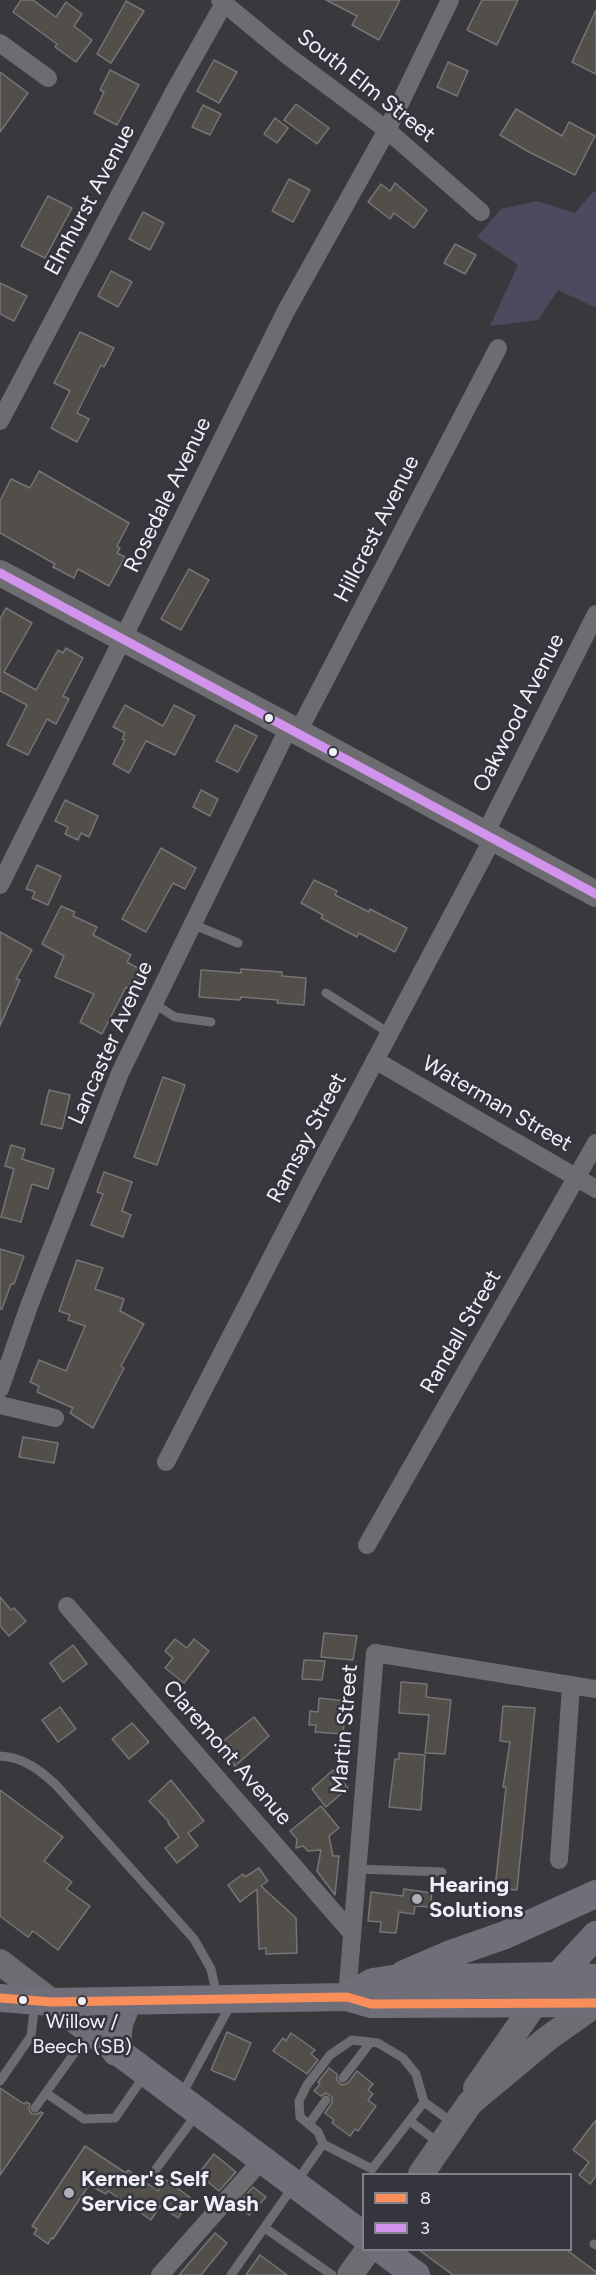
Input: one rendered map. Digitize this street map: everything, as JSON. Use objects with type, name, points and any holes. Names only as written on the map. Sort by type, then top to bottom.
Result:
[{"type":"main road","points":[[0,573],[596,894]]},
{"type":"main road","points":[[392,1979],[448,1954],[505,1935],[596,1894]]},
{"type":"main road","points":[[470,2103],[477,2084],[536,2002],[596,1935]]},
{"type":"main road","points":[[0,1962],[44,2001],[90,2031],[362,2234]]},
{"type":"main road","points":[[347,1997],[373,1982],[392,1979],[558,1976],[596,1978]]},
{"type":"main road","points":[[0,1998],[44,2001],[128,2001],[347,1997],[371,2004],[596,2003]]},
{"type":"main road","points":[[116,2052],[119,2024],[128,2001]]},
{"type":"main road","points":[[422,2173],[470,2103],[548,2038],[596,2003]]},
{"type":"main road","points":[[350,2275],[367,2251]]},
{"type":"main road","points":[[383,2251],[416,2275]]},
{"type":"street","name":"Rosedale Avenue","points":[[0,885],[286,311],[387,130],[450,0]]},
{"type":"street","name":"South Elm Street","points":[[223,1],[288,56],[387,130],[481,212]]},
{"type":"street","name":"Elmhurst Avenue","points":[[0,421],[223,1]]},
{"type":"street","points":[[0,43],[48,78]]},
{"type":"street","name":"Hillcrest Avenue","points":[[294,730],[498,348]]},
{"type":"street","name":"Oakwood Avenue","points":[[489,836],[596,614]]},
{"type":"street","name":"Lancaster Avenue","points":[[0,1389],[29,1305],[120,1073],[192,924],[294,730]]},
{"type":"street","name":"Ramsay Street","points":[[166,1462],[489,836]]},
{"type":"street","name":"Waterman Street","points":[[375,1060],[596,1189]]},
{"type":"street","name":"Randall Street","points":[[367,1545],[596,1143]]},
{"type":"street","points":[[0,1405],[55,1418]]},
{"type":"street","name":"Claremont Avenue","points":[[67,1606],[351,1932]]},
{"type":"street","name":"Martin Street","points":[[347,1997],[375,1653],[596,1689]]},
{"type":"street","points":[[559,1860],[571,1686]]},
{"type":"street","points":[[160,2275],[261,2161]]},
{"type":"lane","points":[[192,924],[238,943]]},
{"type":"lane","points":[[326,993],[389,1033]]},
{"type":"lane","points":[[153,1003],[175,1017],[211,1022]]},
{"type":"lane","points":[[0,1756],[25,1762],[40,1770],[56,1785],[194,1939],[226,1998],[189,2106],[156,2169]]},
{"type":"lane","points":[[357,1869],[442,1872]]},
{"type":"lane","points":[[0,2081],[31,2036],[44,2001]]},
{"type":"lane","points":[[35,2108],[90,2031]]},
{"type":"lane","points":[[424,2102],[372,2169],[323,2144],[318,2132],[300,2117],[299,2101],[307,2085],[330,2055],[352,2040],[378,2043],[403,2058],[416,2074],[424,2102],[448,2134]]},
{"type":"lane","points":[[343,2078],[370,2043]]},
{"type":"lane","points":[[46,2093],[84,2119],[114,2118],[145,2074]]},
{"type":"lane","points":[[309,2124],[326,2100]]},
{"type":"lane","points":[[410,2121],[448,2134]]},
{"type":"lane","points":[[231,2275],[323,2144]]},
{"type":"lane","points":[[262,2231],[277,2236],[332,2275]]},
{"type":"lane","points":[[239,2275],[261,2242],[262,2231]]},
{"type":"shaded area","points":[[594,191],[596,192],[596,308],[558,290],[538,320],[490,326],[518,265],[477,237],[501,209],[537,201],[575,213]]},
{"type":"building","points":[[21,0],[33,0],[56,17],[66,2],[82,14],[74,26],[92,40],[76,62],[55,47],[57,44],[13,12]]},
{"type":"building","points":[[326,0],[400,0],[379,40],[352,25],[357,16]]},
{"type":"building","points":[[482,0],[518,0],[497,45],[467,30]]},
{"type":"building","points":[[126,1],[144,11],[111,63],[97,54]]},
{"type":"building","points":[[596,10],[596,74],[572,62]]},
{"type":"building","points":[[214,60],[237,72],[219,103],[197,91]]},
{"type":"building","points":[[448,62],[468,71],[457,96],[437,87]]},
{"type":"building","points":[[110,70],[139,85],[117,125],[94,113],[104,92],[100,90]]},
{"type":"building","points":[[0,72],[28,93],[0,132]]},
{"type":"building","points":[[296,104],[329,128],[317,144],[284,120]]},
{"type":"building","points":[[203,105],[221,114],[210,135],[192,127]]},
{"type":"building","points":[[516,109],[562,136],[569,122],[595,136],[575,175],[500,135]]},
{"type":"building","points":[[275,118],[288,128],[277,143],[264,134]]},
{"type":"building","points":[[289,179],[310,190],[293,222],[272,211]]},
{"type":"building","points":[[395,183],[427,210],[414,228],[394,213],[390,219],[368,202],[381,184],[390,191]]},
{"type":"building","points":[[48,196],[72,208],[45,258],[21,246]]},
{"type":"building","points":[[143,212],[164,223],[150,250],[129,239]]},
{"type":"building","points":[[455,244],[476,255],[465,274],[444,263]]},
{"type":"building","points":[[111,271],[132,282],[118,307],[98,296]]},
{"type":"building","points":[[0,283],[27,296],[14,321],[0,314]]},
{"type":"building","points":[[80,332],[114,348],[104,367],[101,365],[77,413],[89,419],[77,442],[51,428],[70,391],[54,383]]},
{"type":"building","points":[[39,471],[129,523],[117,546],[120,548],[117,553],[125,557],[109,586],[78,569],[74,578],[53,567],[55,564],[0,533],[0,501],[11,479],[30,488]]},
{"type":"building","points":[[189,569],[209,580],[181,630],[161,619]]},
{"type":"building","points":[[6,608],[32,623],[4,672],[36,690],[58,650],[63,653],[66,648],[83,658],[63,696],[69,699],[56,724],[47,719],[28,755],[7,745],[27,705],[0,691],[0,619]]},
{"type":"building","points":[[125,705],[163,726],[174,705],[195,716],[175,755],[146,741],[129,773],[113,764],[125,740],[122,739],[125,733],[113,727]]},
{"type":"building","points":[[235,725],[257,736],[238,772],[216,761]]},
{"type":"building","points":[[201,790],[218,799],[210,816],[193,807]]},
{"type":"building","points":[[65,800],[98,816],[89,837],[81,833],[78,840],[65,834],[68,827],[55,821]]},
{"type":"building","points":[[161,848],[196,868],[185,889],[173,883],[146,932],[122,919]]},
{"type":"building","points":[[37,865],[61,876],[48,905],[32,898],[35,892],[26,889]]},
{"type":"building","points":[[314,880],[337,891],[335,895],[369,912],[370,909],[407,928],[395,952],[359,933],[357,937],[321,918],[323,915],[301,903]]},
{"type":"building","points":[[61,906],[75,912],[73,916],[97,927],[93,935],[131,955],[127,962],[143,971],[132,991],[126,987],[102,1034],[80,1022],[94,994],[55,977],[64,956],[42,944]]},
{"type":"building","points":[[0,932],[32,950],[16,979],[20,980],[0,1026]]},
{"type":"building","points":[[241,969],[282,972],[282,976],[306,978],[304,1005],[241,997],[240,1000],[199,997],[201,970],[241,973]]},
{"type":"building","points":[[163,1077],[185,1085],[157,1165],[134,1157]]},
{"type":"building","points":[[49,1090],[70,1095],[62,1129],[41,1124]]},
{"type":"building","points":[[11,1145],[25,1149],[22,1159],[54,1169],[48,1189],[32,1184],[21,1222],[1,1217],[14,1169],[5,1166]]},
{"type":"building","points":[[104,1172],[132,1182],[122,1211],[131,1215],[123,1237],[91,1225],[103,1194],[97,1192]]},
{"type":"building","points":[[0,1249],[24,1256],[2,1309],[0,1309]]},
{"type":"building","points":[[77,1260],[103,1268],[95,1289],[124,1299],[120,1311],[144,1324],[121,1366],[124,1368],[93,1428],[70,1413],[73,1408],[37,1392],[39,1386],[30,1382],[39,1360],[66,1371],[85,1326],[68,1320],[70,1315],[59,1311]]},
{"type":"building","points":[[23,1437],[58,1443],[54,1463],[19,1457]]},
{"type":"building","points":[[0,1597],[11,1610],[14,1608],[26,1621],[9,1636],[0,1626]]},
{"type":"building","points":[[324,1633],[357,1636],[353,1660],[321,1657]]},
{"type":"building","points":[[175,1639],[187,1648],[194,1639],[209,1651],[184,1683],[165,1668],[173,1658],[165,1651]]},
{"type":"building","points":[[73,1645],[87,1664],[63,1682],[50,1663]]},
{"type":"building","points":[[304,1660],[325,1661],[322,1680],[302,1679]]},
{"type":"building","points":[[401,1682],[427,1684],[426,1697],[451,1700],[445,1754],[425,1753],[429,1715],[399,1713]]},
{"type":"building","points":[[319,1698],[346,1701],[343,1734],[315,1732],[316,1725],[309,1725],[310,1711],[318,1712]]},
{"type":"building","points":[[503,1706],[535,1708],[517,1890],[495,1888],[506,1787],[503,1787],[510,1742],[500,1741]]},
{"type":"building","points":[[60,1707],[76,1729],[58,1742],[42,1720]]},
{"type":"building","points":[[254,1717],[269,1736],[235,1766],[218,1745]]},
{"type":"building","points":[[132,1723],[149,1742],[129,1759],[112,1739]]},
{"type":"building","points":[[399,1753],[425,1755],[421,1810],[389,1807],[395,1759],[399,1759]]},
{"type":"building","points":[[333,1770],[348,1788],[326,1807],[312,1789]]},
{"type":"building","points":[[171,1780],[204,1821],[188,1833],[198,1846],[177,1863],[165,1848],[179,1837],[169,1822],[149,1801]]},
{"type":"building","points":[[0,1790],[63,1837],[44,1861],[72,1882],[66,1889],[90,1906],[58,1950],[33,1931],[28,1937],[0,1916]]},
{"type":"building","points":[[321,1806],[339,1828],[329,1836],[333,1856],[339,1856],[335,1895],[317,1871],[321,1850],[308,1851],[303,1846],[296,1848],[297,1839],[290,1831]]},
{"type":"building","points":[[259,1868],[268,1881],[261,1886],[296,1918],[297,1953],[266,1954],[266,1948],[259,1949],[257,1889],[240,1902],[228,1885],[243,1874],[245,1877]]},
{"type":"building","points":[[404,1889],[432,1893],[430,1907],[415,1906],[414,1914],[399,1912],[396,1933],[380,1932],[381,1922],[368,1921],[371,1892],[403,1896]]},
{"type":"building","points":[[227,2032],[251,2043],[235,2080],[211,2070]]},
{"type":"building","points":[[291,2033],[315,2050],[311,2054],[318,2060],[307,2074],[273,2051],[283,2038],[286,2041]]},
{"type":"building","points":[[329,2068],[337,2074],[337,2080],[342,2085],[348,2083],[357,2071],[373,2084],[368,2090],[373,2094],[368,2100],[376,2106],[358,2131],[355,2129],[350,2136],[332,2123],[334,2120],[325,2113],[332,2103],[332,2097],[326,2093],[321,2096],[314,2091]]},
{"type":"building","points":[[0,2088],[24,2104],[26,2102],[30,2104],[29,2110],[32,2114],[43,2113],[0,2175]]},
{"type":"building","points":[[596,2120],[596,2176],[590,2184],[579,2175],[589,2162],[573,2150]]},
{"type":"building","points":[[85,2146],[126,2173],[128,2170],[158,2191],[166,2180],[191,2198],[178,2218],[160,2206],[151,2220],[108,2191],[106,2194],[89,2185],[48,2244],[34,2234],[37,2229],[32,2226]]},
{"type":"building","points":[[214,2154],[236,2172],[219,2191],[198,2174]]},
{"type":"building","points":[[253,2187],[266,2197],[249,2215],[237,2205]]},
{"type":"building","points":[[215,2233],[227,2243],[201,2275],[179,2275]]},
{"type":"building","points":[[420,2251],[568,2251],[596,2272],[596,2275],[453,2275]]},
{"type":"building","points":[[260,2255],[287,2275],[246,2275]]},
{"type":"transit line","name":"3","points":[[0,573],[596,894]]},
{"type":"transit line","name":"8","points":[[0,1998],[52,2002],[347,1997],[371,2004],[596,2003]]},
{"type":"place","name":"Hearing Solutions","points":[[417,1899]]},
{"type":"place","name":"Willow / Beech (SB)","points":[[82,2001]]},
{"type":"place","name":"Kerner's Self Service Car Wash","points":[[69,2193]]}]
